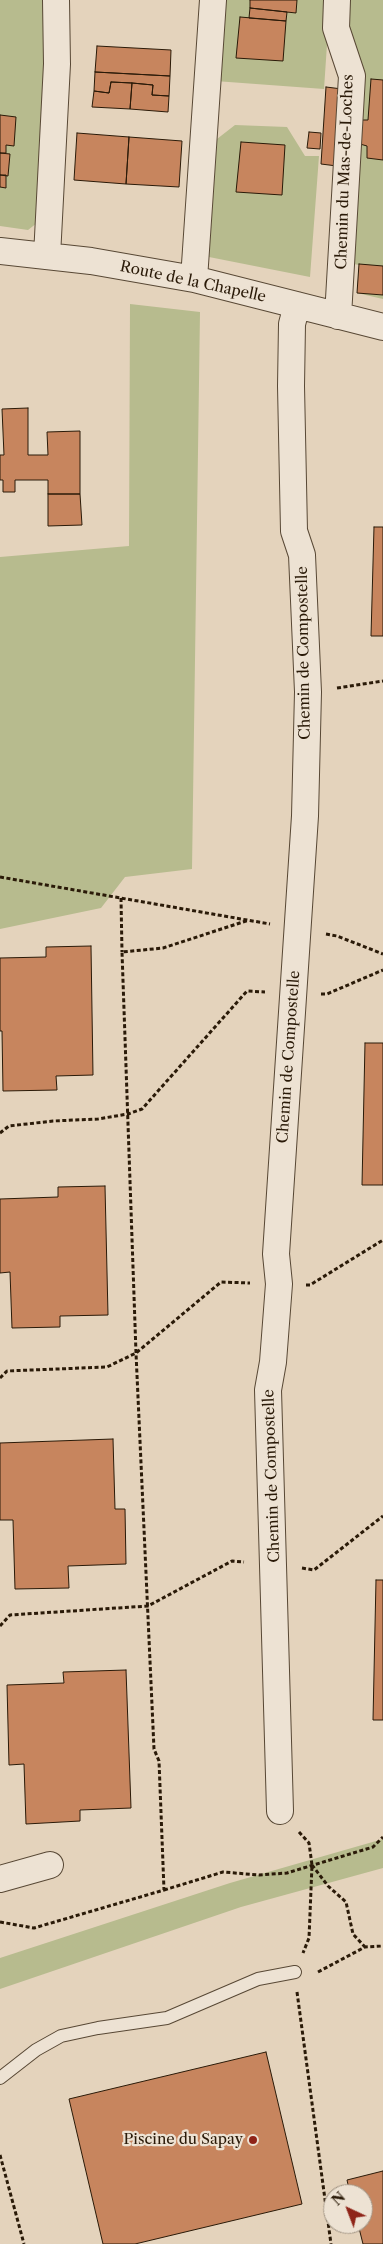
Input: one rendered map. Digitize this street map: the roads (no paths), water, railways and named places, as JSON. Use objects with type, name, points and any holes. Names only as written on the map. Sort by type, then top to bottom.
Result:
[{"type":"street","points":[[47,256],[57,64],[56,0]]},
{"type":"street","points":[[194,279],[213,0]]},
{"type":"street","name":"Chemin du Mas-de-Loches","points":[[338,0],[336,28],[352,76],[338,316]]},
{"type":"street","name":"Route de la Chapelle","points":[[0,251],[47,256],[194,279],[383,327]]},
{"type":"street","name":"Chemin de Compostelle","points":[[280,1811],[268,1390],[273,1362],[279,1284],[276,1254],[305,816],[308,692],[302,555],[294,532],[291,386],[292,324],[297,305]]},
{"type":"street","points":[[0,1879],[50,1865]]},
{"type":"lane","points":[[0,2078],[36,2050],[62,2036],[98,2028],[167,2018],[258,1979],[295,1972]]},
{"type":"place","name":"Piscine du Sapay","points":[[253,2140]]}]
